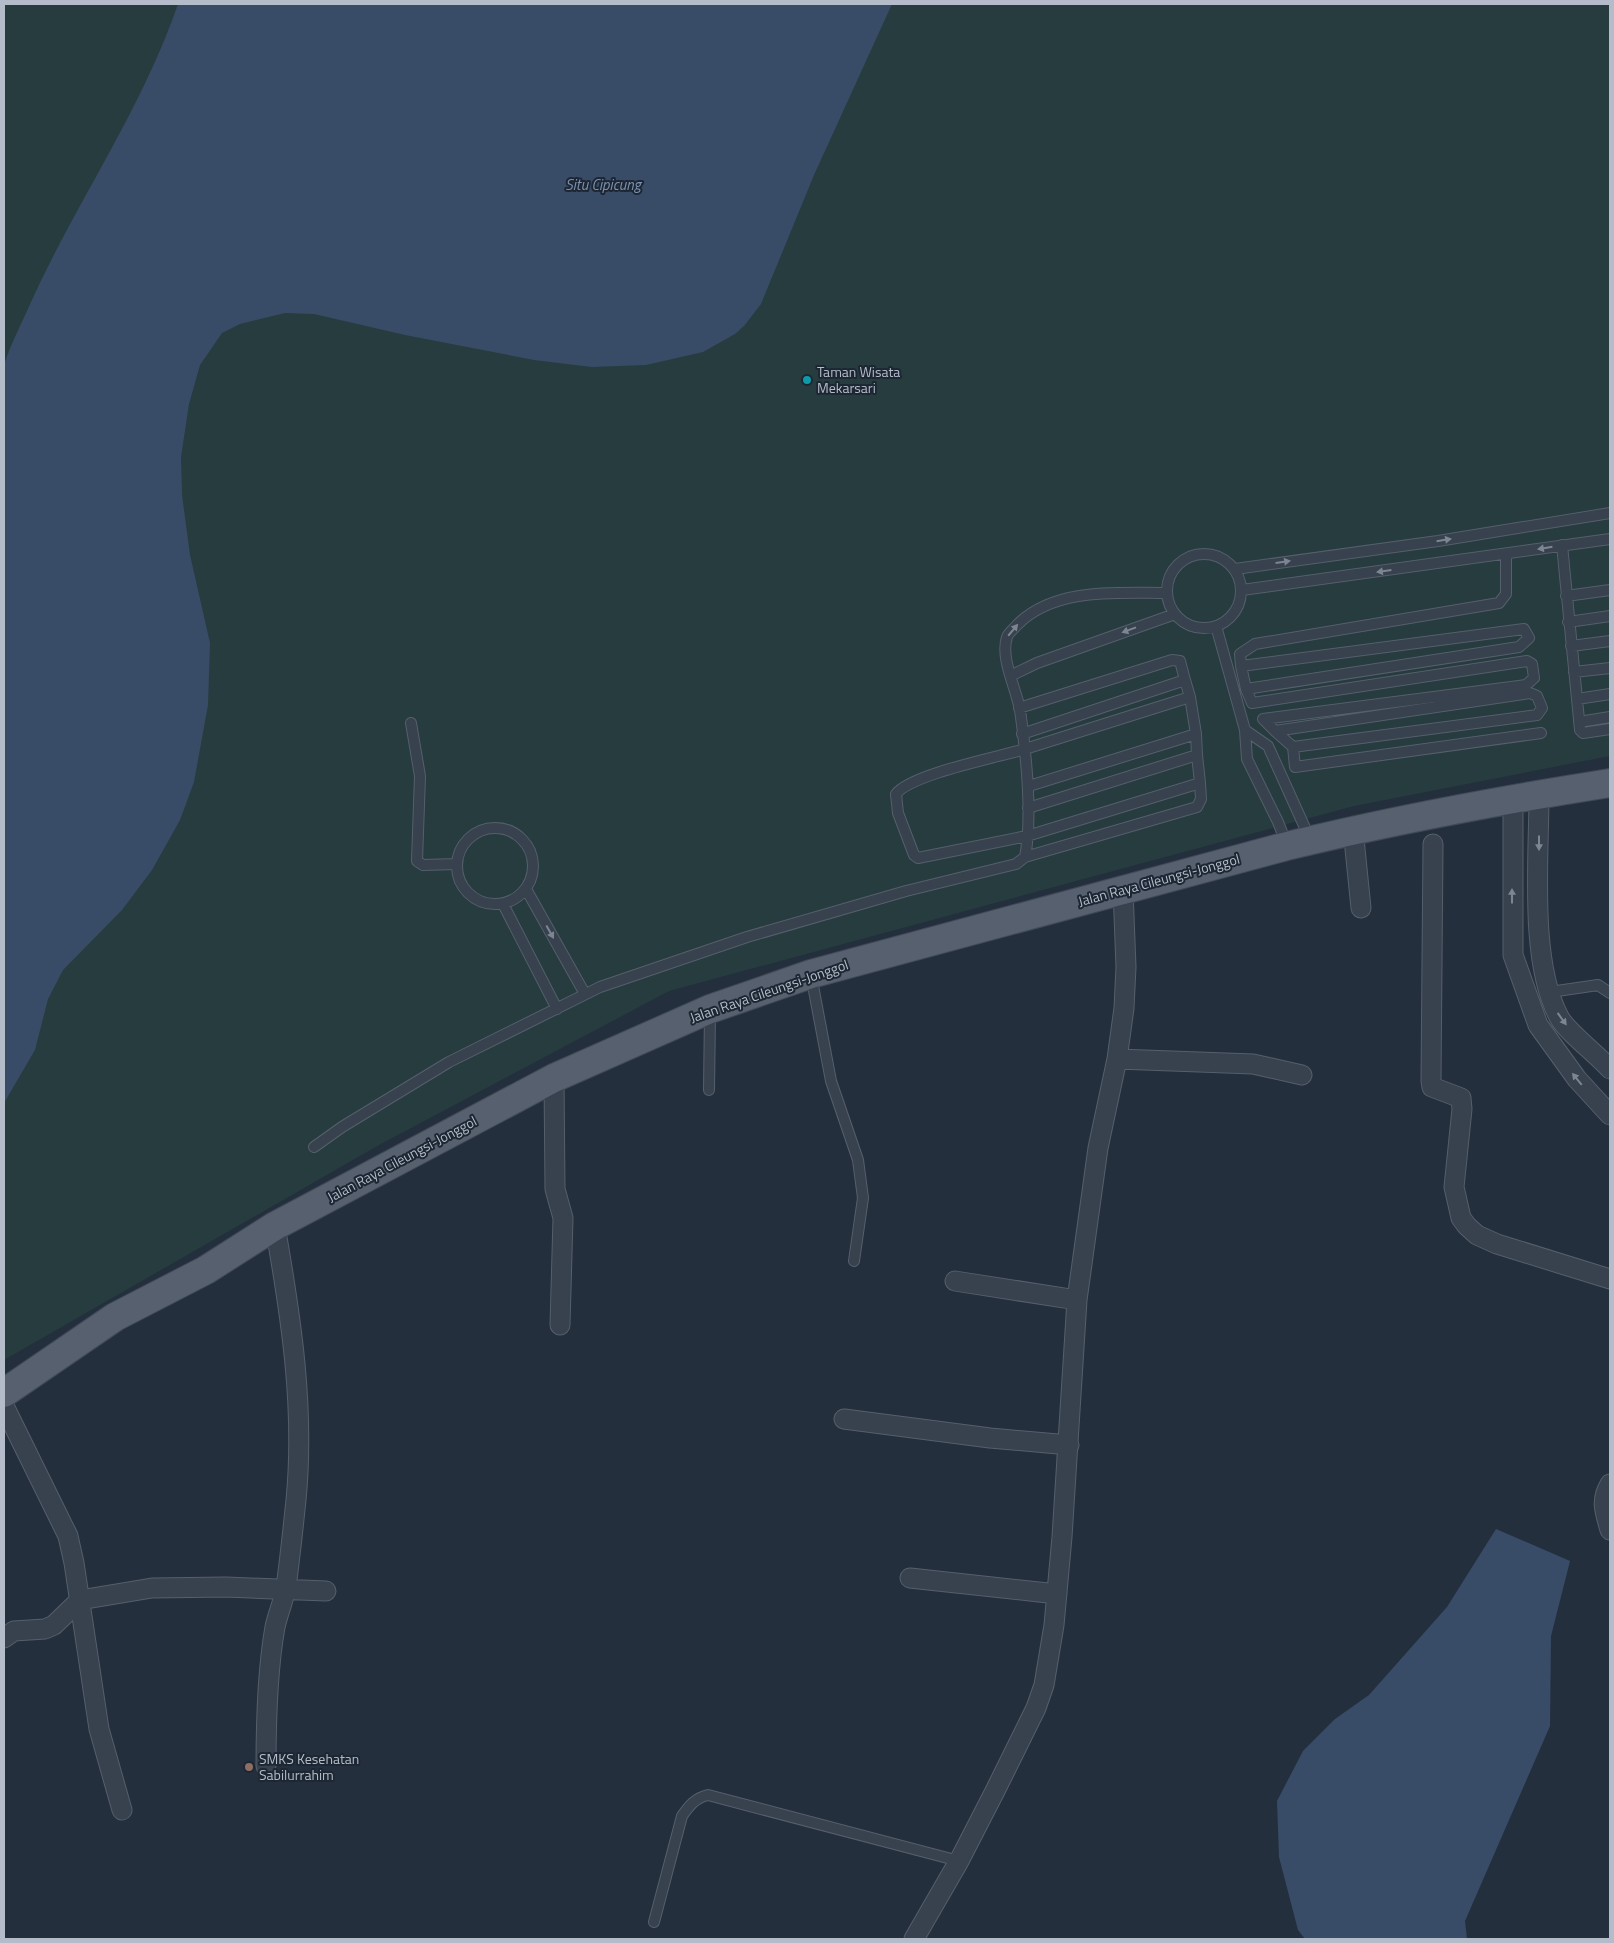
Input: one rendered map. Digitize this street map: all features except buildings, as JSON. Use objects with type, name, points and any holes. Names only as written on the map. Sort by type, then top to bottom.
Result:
[{"type":"main road","name":"Jalan Raya Cileungsi-Jonggol","points":[[4,1393],[115,1317],[206,1270],[275,1226],[554,1078],[710,1009],[811,974],[1352,829],[1526,796],[1610,783]]},
{"type":"street","points":[[1526,796],[1539,940],[1550,992],[1560,1018],[1610,1069]]},
{"type":"street","points":[[1526,796],[1513,955],[1538,1025],[1577,1079],[1610,1115]]},
{"type":"street","points":[[1352,829],[1361,908]]},
{"type":"street","points":[[1434,844],[1431,1081],[1432,1086],[1438,1090],[1462,1098],[1454,1186],[1461,1218],[1477,1235],[1491,1242],[1610,1279]]},
{"type":"street","points":[[914,1939],[959,1861],[1036,1708],[1048,1663],[1057,1594],[1078,1300],[1098,1148],[1117,1059],[1124,1008],[1126,968],[1123,890]]},
{"type":"street","points":[[1117,1059],[1254,1064],[1302,1075]]},
{"type":"street","points":[[554,1078],[555,1189],[563,1218],[560,1325]]},
{"type":"street","points":[[266,1766],[270,1667],[275,1626],[286,1588],[296,1499],[299,1412],[286,1288],[275,1226]]},
{"type":"street","points":[[955,1281],[1078,1300]]},
{"type":"street","points":[[4,1406],[68,1536],[80,1600],[99,1729],[122,1810]]},
{"type":"street","points":[[844,1419],[990,1438],[1069,1445]]},
{"type":"street","points":[[1610,1484],[1605,1493],[1603,1507],[1610,1530]]},
{"type":"street","points":[[910,1578],[1057,1594]]},
{"type":"street","points":[[4,1638],[14,1630],[45,1629],[54,1625],[80,1600],[152,1588],[178,1586],[286,1588],[326,1591]]},
{"type":"lane","points":[[1235,569],[1438,541],[1610,513]]},
{"type":"lane","points":[[1242,590],[1610,539]]},
{"type":"lane","points":[[1562,545],[1580,730],[1584,733],[1610,729]]},
{"type":"lane","points":[[1202,554],[1224,560],[1235,569],[1242,590],[1240,602],[1233,614],[1216,626],[1197,627],[1185,622],[1175,614],[1168,593],[1169,582],[1173,571],[1181,562],[1202,554]]},
{"type":"lane","points":[[1506,554],[1506,594],[1499,603],[1255,644],[1240,654],[1241,666],[1252,704],[1275,731],[1293,746],[1295,767],[1542,733]]},
{"type":"lane","points":[[1566,596],[1610,590]]},
{"type":"lane","points":[[1025,857],[1029,786],[1019,708],[1012,675],[1005,657],[1007,635],[1030,613],[1041,606],[1076,596],[1168,593]]},
{"type":"lane","points":[[1012,675],[1037,663],[1175,614]]},
{"type":"lane","points":[[1568,622],[1610,616]]},
{"type":"lane","points":[[1216,626],[1245,730],[1247,759],[1278,822],[1299,843]]},
{"type":"lane","points":[[1241,666],[1520,629],[1524,629],[1528,635],[1525,644],[1519,647],[1246,688]]},
{"type":"lane","points":[[1571,646],[1610,641]]},
{"type":"lane","points":[[314,1147],[342,1127],[449,1062],[600,987],[747,937],[906,891],[1016,864],[1025,857],[1197,807],[1201,799],[1196,734],[1190,697],[1180,661],[1172,660],[1019,708]]},
{"type":"lane","points":[[1252,704],[1527,661],[1532,664],[1534,676],[1532,681],[1519,686],[1263,718]]},
{"type":"lane","points":[[1574,672],[1610,668]]},
{"type":"lane","points":[[1022,734],[1185,680]]},
{"type":"lane","points":[[1275,731],[1530,693],[1537,696],[1542,708],[1537,716],[1293,746]]},
{"type":"lane","points":[[1577,699],[1610,694]]},
{"type":"lane","points":[[1190,697],[1023,750],[954,767],[904,786],[896,794],[895,800],[914,855],[918,858],[1027,836],[1200,782]]},
{"type":"lane","points":[[1579,722],[1610,717]]},
{"type":"lane","points":[[411,723],[420,776],[417,862],[423,865],[457,864]]},
{"type":"lane","points":[[1245,730],[1268,746],[1299,843]]},
{"type":"lane","points":[[1029,786],[1196,734]]},
{"type":"lane","points":[[1028,808],[1197,755]]},
{"type":"lane","points":[[495,828],[508,830],[524,842],[533,859],[533,873],[526,889],[515,899],[503,904],[486,903],[471,896],[461,882],[457,864],[462,848],[476,834],[495,828]]},
{"type":"lane","points":[[526,889],[585,994]]},
{"type":"lane","points":[[503,904],[557,1009]]},
{"type":"lane","points":[[811,974],[830,1081],[858,1160],[863,1198],[854,1261]]},
{"type":"lane","points":[[1550,992],[1598,985],[1610,993]]},
{"type":"lane","points":[[709,1090],[710,1009]]},
{"type":"lane","points":[[654,1922],[682,1816],[690,1805],[702,1796],[708,1795],[959,1861]]},
{"type":"green space","name":"Taman Wisata Mekarsari","points":[[4,4],[1610,4],[1610,756],[1354,806],[669,991],[379,1145],[4,1360]]},
{"type":"water","name":"Situ Cipicung","points":[[178,4],[892,4],[814,175],[761,304],[744,326],[735,334],[703,352],[646,365],[592,367],[534,360],[405,335],[314,314],[285,313],[240,324],[222,333],[200,365],[189,404],[181,457],[182,495],[190,555],[210,643],[208,705],[194,782],[180,820],[152,870],[122,910],[63,970],[48,999],[35,1050],[4,1103],[4,365],[13,341],[49,265],[146,81]]},
{"type":"water","points":[[1496,1529],[1570,1561],[1551,1636],[1550,1726],[1465,1921],[1467,1939],[1305,1939],[1298,1930],[1279,1857],[1277,1801],[1303,1751],[1335,1719],[1369,1695],[1447,1607]]},
{"type":"place","name":"Taman Wisata Mekarsari","points":[[807,380]]},
{"type":"place","name":"SMKS Kesehatan Sabilurrahim","points":[[249,1767]]}]
